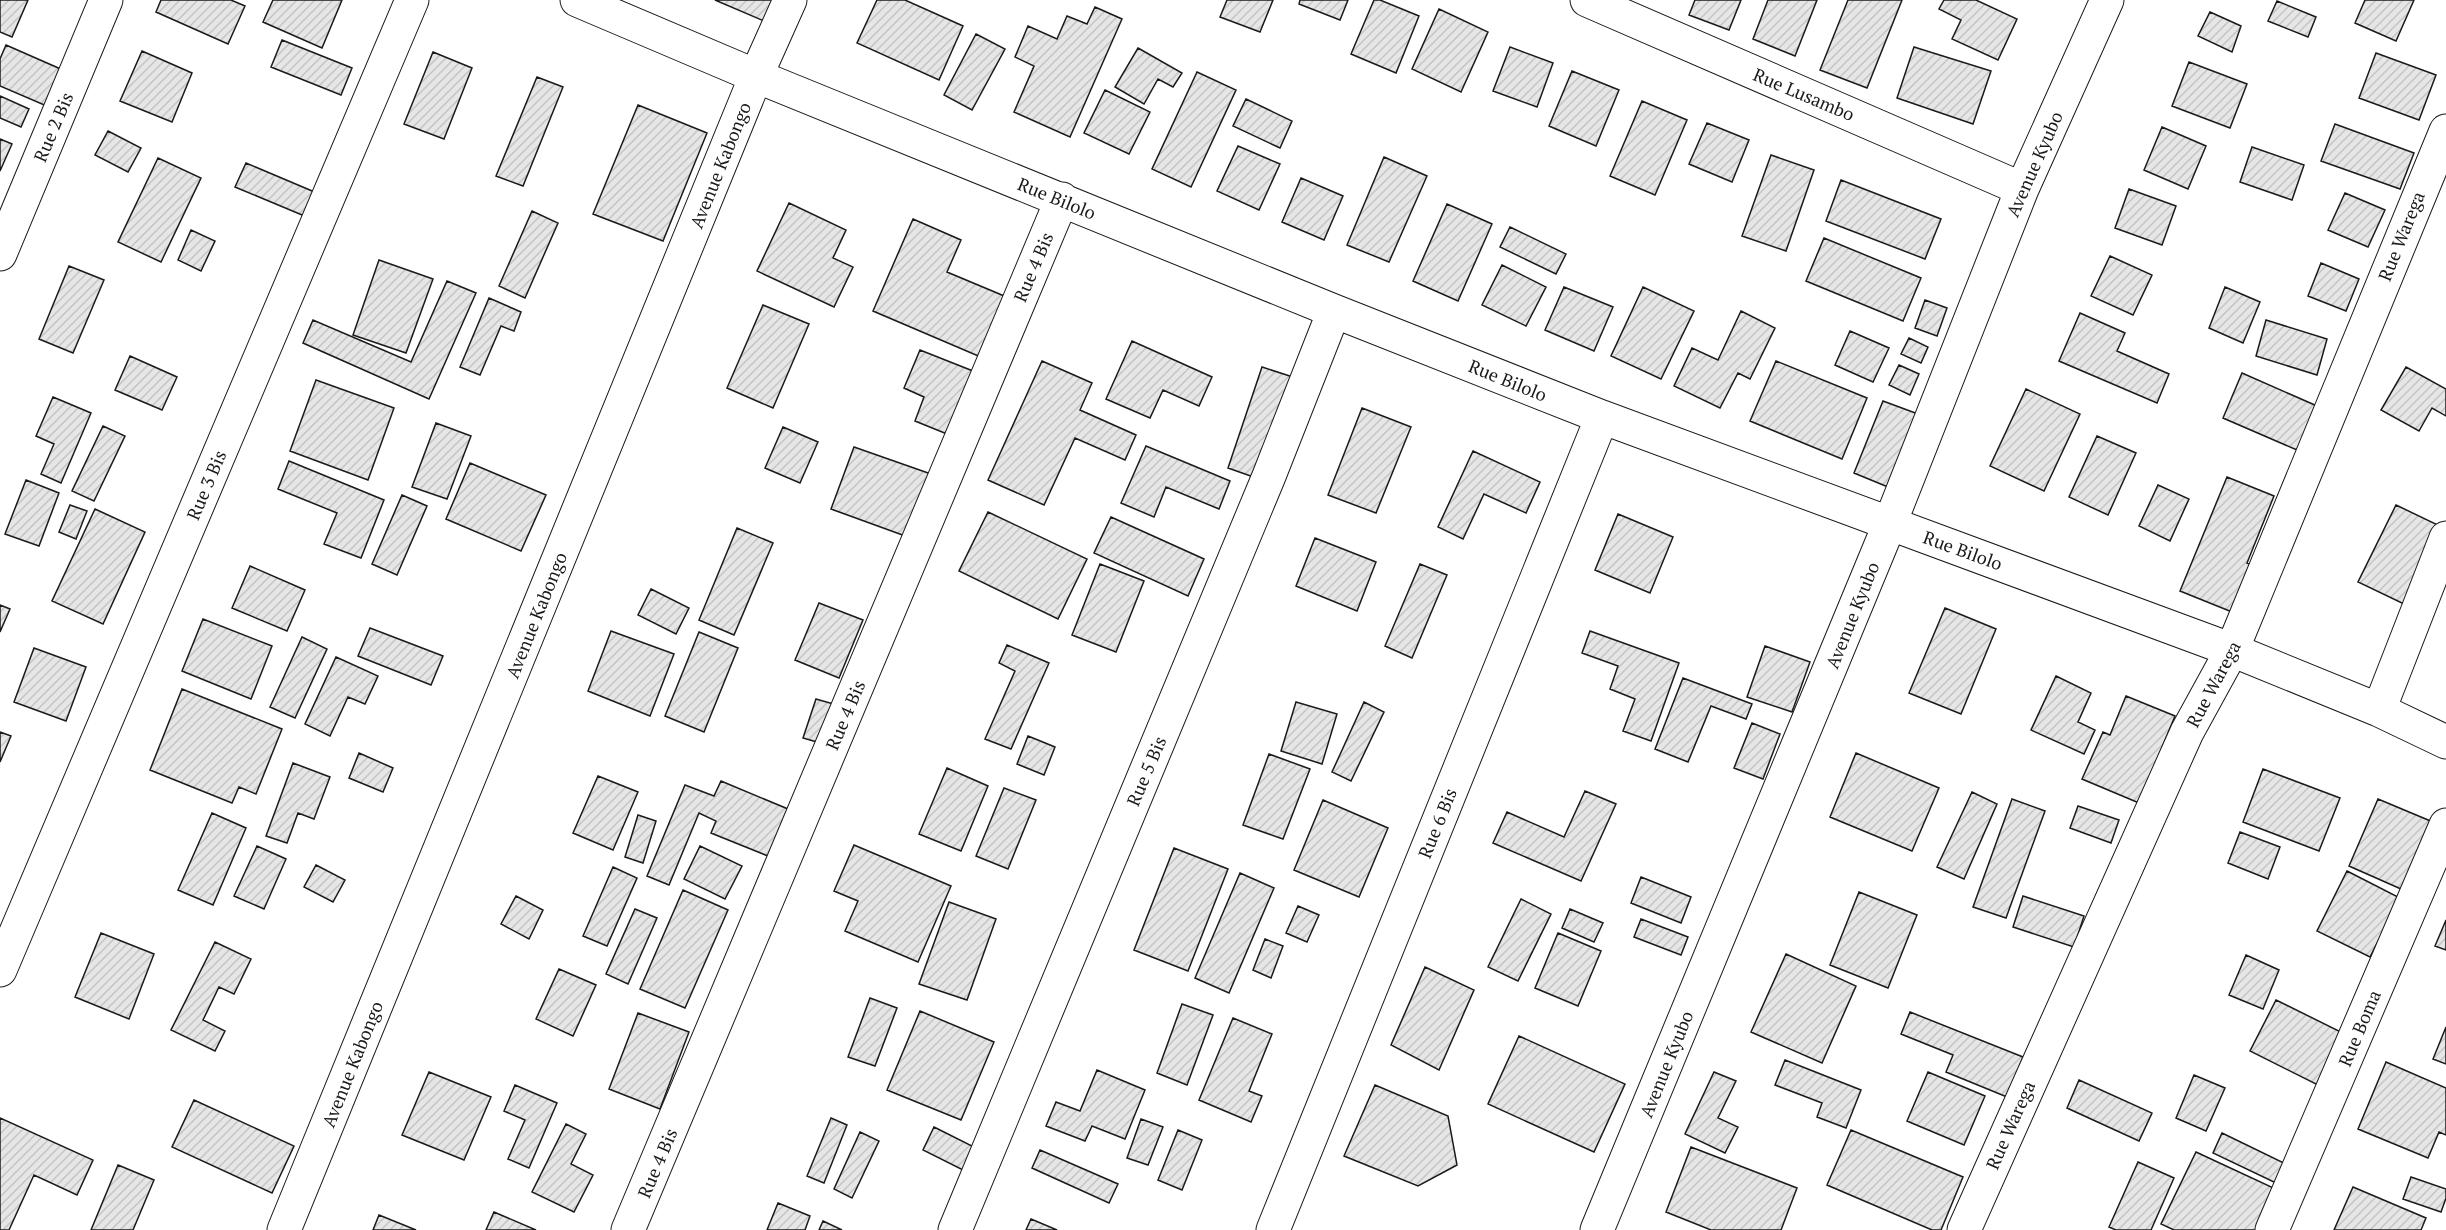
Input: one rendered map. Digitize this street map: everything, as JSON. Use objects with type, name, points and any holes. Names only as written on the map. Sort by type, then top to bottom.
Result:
[{"type":"street","name":"Rue 2 Bis","points":[[0,254],[106,0]]},
{"type":"street","name":"Rue 3 Bis","points":[[0,970],[412,0]]},
{"type":"street","name":"Rue Bilolo","points":[[577,0],[756,76],[1334,311],[1602,417],[2232,650],[2379,710],[2446,742]]},
{"type":"street","name":"Avenue Kabongo","points":[[284,1230],[756,76],[790,0]]},
{"type":"street","name":"Rue Lusambo","points":[[1587,0],[2022,189]]},
{"type":"street","name":"Avenue Kyubo","points":[[1597,1230],[1890,523],[2022,189],[2107,0]]},
{"type":"street","name":"Rue Warega","points":[[1964,1230],[2187,732],[2232,650],[2446,131]]},
{"type":"street","name":"Rue 4 Bis","points":[[628,1230],[1062,199]]},
{"type":"street","name":"Rue 5 Bis","points":[[955,1230],[1264,487],[1334,311]]},
{"type":"street","name":"Rue 6 Bis","points":[[1273,1230],[1602,417]]},
{"type":"street","points":[[2379,710],[2446,538]]},
{"type":"street","name":"Rue Boma","points":[[2272,1230],[2446,825]]},
{"type":"building","points":[[0,0],[28,0],[12,37],[0,32]]},
{"type":"building","points":[[161,0],[231,0],[245,6],[228,44],[156,12]]},
{"type":"building","points":[[273,0],[342,0],[322,48],[263,22]]},
{"type":"building","points":[[715,0],[782,0],[771,24]]},
{"type":"building","points":[[877,0],[905,0],[963,26],[939,80],[857,43]]},
{"type":"building","points":[[1227,0],[1273,0],[1260,32],[1220,17]]},
{"type":"building","points":[[1300,0],[1348,0],[1340,20],[1299,4]]},
{"type":"building","points":[[1374,0],[1380,0],[1419,16],[1396,73],[1351,54]]},
{"type":"building","points":[[1695,0],[1741,0],[1729,30],[1689,15]]},
{"type":"building","points":[[1768,0],[1817,0],[1795,56],[1753,39]]},
{"type":"building","points":[[1848,0],[1902,0],[1867,88],[1820,70]]},
{"type":"building","points":[[1944,0],[1976,0],[2017,19],[1998,60],[1952,39],[1961,20],[1939,9]]},
{"type":"building","points":[[2365,0],[2414,0],[2396,41],[2355,23]]},
{"type":"building","points":[[2277,1],[2316,17],[2308,37],[2268,21]]},
{"type":"building","points":[[1095,7],[1122,19],[1070,137],[1014,112],[1034,66],[1015,57],[1028,26],[1057,39],[1067,16],[1087,24]]},
{"type":"building","points":[[1439,9],[1488,32],[1461,92],[1412,69]]},
{"type":"building","points":[[2210,12],[2241,26],[2232,52],[2198,36]]},
{"type":"building","points":[[976,34],[1005,49],[972,110],[944,95]]},
{"type":"building","points":[[282,40],[352,68],[341,95],[271,67]]},
{"type":"building","points":[[6,45],[72,74],[56,110],[0,86],[0,59]]},
{"type":"building","points":[[1510,47],[1553,63],[1537,107],[1493,91]]},
{"type":"building","points":[[1914,47],[1991,71],[1973,124],[1897,98]]},
{"type":"building","points":[[1138,48],[1182,73],[1173,87],[1158,79],[1144,104],[1115,87]]},
{"type":"building","points":[[142,51],[192,73],[172,122],[120,101]]},
{"type":"building","points":[[433,52],[472,68],[444,139],[404,124]]},
{"type":"building","points":[[2376,53],[2436,75],[2419,120],[2359,98]]},
{"type":"building","points":[[2189,62],[2247,84],[2230,128],[2172,106]]},
{"type":"building","points":[[1572,71],[1619,90],[1596,146],[1549,126]]},
{"type":"building","points":[[1197,72],[1236,90],[1191,187],[1152,169]]},
{"type":"building","points":[[537,77],[563,87],[523,186],[496,176]]},
{"type":"building","points":[[1105,90],[1150,112],[1129,154],[1084,133]]},
{"type":"building","points":[[0,96],[29,109],[21,127],[0,118]]},
{"type":"building","points":[[1246,99],[1292,121],[1280,148],[1233,126]]},
{"type":"building","points":[[1642,101],[1687,120],[1655,195],[1610,176]]},
{"type":"building","points":[[638,105],[707,133],[663,241],[593,214]]},
{"type":"building","points":[[1707,123],[1749,140],[1732,182],[1689,164]]},
{"type":"building","points":[[2335,124],[2414,153],[2400,189],[2321,161]]},
{"type":"building","points":[[2162,127],[2206,146],[2188,189],[2144,170]]},
{"type":"building","points":[[108,131],[141,148],[128,172],[95,155]]},
{"type":"building","points":[[0,139],[12,144],[0,171]]},
{"type":"building","points":[[1238,146],[1280,164],[1259,210],[1217,191]]},
{"type":"building","points":[[2252,147],[2304,165],[2292,200],[2240,182]]},
{"type":"building","points":[[1771,155],[1814,170],[1786,251],[1742,236]]},
{"type":"building","points":[[1384,157],[1427,176],[1389,262],[1347,245]]},
{"type":"building","points":[[158,158],[201,178],[161,262],[118,242]]},
{"type":"building","points":[[246,163],[324,196],[314,220],[235,187]]},
{"type":"building","points":[[1301,178],[1343,196],[1324,240],[1282,222]]},
{"type":"building","points":[[1841,180],[1941,219],[1925,259],[1826,221]]},
{"type":"building","points":[[2129,189],[2176,206],[2162,245],[2115,228]]},
{"type":"building","points":[[2345,193],[2385,210],[2368,247],[2328,230]]},
{"type":"building","points":[[789,203],[846,230],[833,258],[853,267],[834,307],[757,271]]},
{"type":"building","points":[[1447,204],[1492,224],[1458,301],[1413,281]]},
{"type":"building","points":[[532,211],[558,223],[525,298],[499,286]]},
{"type":"building","points":[[913,219],[961,240],[947,272],[1009,298],[983,358],[873,311]]},
{"type":"building","points":[[1510,227],[1566,254],[1556,274],[1500,247]]},
{"type":"building","points":[[191,230],[215,241],[201,271],[178,260]]},
{"type":"building","points":[[1824,238],[1921,278],[1903,321],[1806,281]]},
{"type":"building","points":[[2110,256],[2152,275],[2133,315],[2091,296]]},
{"type":"building","points":[[379,260],[433,279],[406,353],[353,335]]},
{"type":"building","points":[[2321,263],[2359,279],[2346,311],[2308,296]]},
{"type":"building","points":[[1502,265],[1546,287],[1526,326],[1482,305]]},
{"type":"building","points":[[69,266],[104,280],[73,353],[39,339]]},
{"type":"building","points":[[447,281],[476,293],[429,399],[303,343],[313,320],[411,362]]},
{"type":"building","points":[[1564,287],[1613,307],[1594,351],[1545,330]]},
{"type":"building","points":[[1643,287],[1694,311],[1661,379],[1611,356]]},
{"type":"building","points":[[2225,287],[2260,302],[2243,343],[2209,328]]},
{"type":"building","points":[[489,298],[521,312],[514,331],[501,326],[480,375],[460,367]]},
{"type":"building","points":[[1925,300],[1947,308],[1937,336],[1915,328]]},
{"type":"building","points":[[763,305],[809,324],[773,408],[727,388]]},
{"type":"building","points":[[1741,311],[1775,328],[1750,379],[1738,373],[1720,408],[1674,386],[1692,348],[1718,360]]},
{"type":"building","points":[[2080,313],[2125,333],[2117,351],[2169,374],[2157,403],[2059,361]]},
{"type":"building","points":[[2266,320],[2327,339],[2317,375],[2256,356]]},
{"type":"building","points":[[1850,331],[1889,348],[1873,382],[1835,365]]},
{"type":"building","points":[[1909,338],[1928,347],[1921,363],[1901,354]]},
{"type":"building","points":[[1132,341],[1212,377],[1199,406],[1163,390],[1150,418],[1106,399]]},
{"type":"building","points":[[920,350],[978,373],[952,436],[915,421],[924,397],[904,388]]},
{"type":"building","points":[[130,356],[177,377],[162,410],[115,390]]},
{"type":"building","points":[[1042,361],[1092,383],[1080,410],[1136,435],[1125,460],[1075,438],[1044,505],[988,480]]},
{"type":"building","points":[[1776,361],[1867,398],[1842,459],[1750,421]]},
{"type":"building","points":[[1899,365],[1919,374],[1910,395],[1889,385]]},
{"type":"building","points":[[1262,367],[1296,378],[1262,480],[1228,468]]},
{"type":"building","points":[[2406,367],[2446,389],[2446,416],[2432,408],[2419,431],[2381,410]]},
{"type":"building","points":[[2242,373],[2317,406],[2297,450],[2223,418]]},
{"type":"building","points":[[316,380],[394,408],[368,480],[290,451]]},
{"type":"building","points":[[2026,389],[2080,414],[2044,491],[1990,466]]},
{"type":"building","points":[[53,397],[91,413],[61,483],[41,474],[54,444],[36,436]]},
{"type":"building","points":[[1883,401],[1918,414],[1888,487],[1854,473]]},
{"type":"building","points":[[1362,408],[1411,427],[1376,513],[1328,495]]},
{"type":"building","points":[[436,423],[471,436],[447,499],[412,487]]},
{"type":"building","points":[[103,426],[125,436],[94,501],[72,491]]},
{"type":"building","points":[[783,427],[818,442],[800,483],[765,468]]},
{"type":"building","points":[[2097,436],[2136,453],[2108,515],[2069,497]]},
{"type":"building","points":[[1146,446],[1230,481],[1219,509],[1166,487],[1154,517],[1121,503]]},
{"type":"building","points":[[854,447],[931,474],[908,537],[831,509]]},
{"type":"building","points":[[1473,451],[1540,482],[1526,513],[1484,494],[1463,539],[1438,527]]},
{"type":"building","points":[[289,461],[384,500],[361,558],[324,544],[337,513],[278,489]]},
{"type":"building","points":[[470,463],[546,495],[521,551],[446,519]]},
{"type":"building","points":[[2227,477],[2274,496],[2247,563],[2261,569],[2242,616],[2180,591]]},
{"type":"building","points":[[26,480],[59,493],[39,546],[5,534]]},
{"type":"building","points":[[2158,485],[2189,499],[2170,541],[2139,526]]},
{"type":"building","points":[[402,495],[427,506],[397,575],[372,564]]},
{"type":"building","points":[[70,505],[87,511],[76,539],[59,532]]},
{"type":"building","points":[[2396,505],[2442,527],[2404,604],[2358,582]]},
{"type":"building","points":[[95,509],[145,532],[103,624],[52,601]]},
{"type":"building","points":[[988,512],[1087,559],[1058,619],[959,571]]},
{"type":"building","points":[[1618,514],[1673,537],[1650,593],[1595,570]]},
{"type":"building","points":[[1111,517],[1204,559],[1188,596],[1094,553]]},
{"type":"building","points":[[737,528],[773,543],[734,635],[699,620]]},
{"type":"building","points":[[1315,538],[1376,562],[1357,611],[1296,586]]},
{"type":"building","points":[[1100,564],[1144,581],[1116,652],[1072,635]]},
{"type":"building","points":[[1420,564],[1447,575],[1412,658],[1385,646]]},
{"type":"building","points":[[250,566],[305,590],[287,631],[232,608]]},
{"type":"building","points":[[651,589],[689,608],[676,634],[638,615]]},
{"type":"building","points":[[819,603],[863,620],[839,678],[795,660]]},
{"type":"building","points":[[0,605],[10,609],[0,632]]},
{"type":"building","points":[[1945,608],[1996,629],[1961,714],[1909,693]]},
{"type":"building","points":[[203,619],[272,646],[251,699],[182,671]]},
{"type":"building","points":[[370,628],[443,656],[431,685],[358,656]]},
{"type":"building","points":[[611,631],[674,654],[650,716],[588,691]]},
{"type":"building","points":[[1590,631],[1679,663],[1651,741],[1623,731],[1635,699],[1610,689],[1618,666],[1582,653]]},
{"type":"building","points":[[699,632],[738,648],[704,732],[665,716]]},
{"type":"building","points":[[302,637],[327,649],[295,718],[270,707]]},
{"type":"building","points":[[1007,645],[1049,663],[1011,749],[985,739],[1015,671],[999,663]]},
{"type":"building","points":[[1765,646],[1810,662],[1792,712],[1747,697]]},
{"type":"building","points":[[34,648],[86,667],[66,721],[14,702]]},
{"type":"building","points":[[336,657],[378,676],[365,704],[348,697],[330,736],[305,724]]},
{"type":"building","points":[[2056,676],[2091,693],[2078,722],[2095,730],[2084,754],[2031,730]]},
{"type":"building","points":[[1683,678],[1752,704],[1746,719],[1711,706],[1688,762],[1655,749]]},
{"type":"building","points":[[182,689],[282,729],[256,794],[239,787],[232,803],[150,770]]},
{"type":"building","points":[[2126,696],[2175,716],[2139,803],[2082,779],[2103,732],[2110,735]]},
{"type":"building","points":[[816,699],[837,705],[824,744],[803,738]]},
{"type":"building","points":[[1296,702],[1337,714],[1322,764],[1281,751]]},
{"type":"building","points":[[1364,702],[1384,712],[1351,781],[1332,772]]},
{"type":"building","points":[[1752,723],[1780,734],[1763,779],[1734,768]]},
{"type":"building","points":[[0,732],[11,736],[0,762]]},
{"type":"building","points":[[1028,736],[1055,747],[1044,775],[1017,764]]},
{"type":"building","points":[[359,753],[393,768],[383,792],[349,778]]},
{"type":"building","points":[[1856,753],[1939,788],[1912,851],[1830,817]]},
{"type":"building","points":[[1269,754],[1310,769],[1283,839],[1243,825]]},
{"type":"building","points":[[293,763],[330,777],[314,819],[298,813],[287,843],[266,836]]},
{"type":"building","points":[[947,768],[988,786],[961,851],[919,834]]},
{"type":"building","points":[[2263,769],[2340,798],[2319,851],[2243,822]]},
{"type":"building","points":[[598,776],[638,792],[613,850],[573,833]]},
{"type":"building","points":[[721,781],[788,809],[768,856],[711,833],[716,821],[699,813],[669,885],[647,876],[685,785],[714,796]]},
{"type":"building","points":[[1004,788],[1036,800],[1008,869],[976,856]]},
{"type":"building","points":[[1585,791],[1616,804],[1581,881],[1493,843],[1507,812],[1564,837]]},
{"type":"building","points":[[1972,792],[1997,804],[1964,879],[1937,867]]},
{"type":"building","points":[[2012,799],[2045,811],[2006,918],[1973,907]]},
{"type":"building","points":[[2378,799],[2440,825],[2410,893],[2349,866]]},
{"type":"building","points":[[1323,800],[1388,828],[1359,897],[1294,870]]},
{"type":"building","points":[[2078,806],[2119,820],[2111,843],[2070,828]]},
{"type":"building","points":[[212,813],[246,828],[213,905],[178,890]]},
{"type":"building","points":[[638,815],[656,821],[643,863],[625,857]]},
{"type":"building","points":[[2240,832],[2280,847],[2268,879],[2228,863]]},
{"type":"building","points":[[854,845],[951,886],[918,962],[845,931],[858,901],[834,891]]},
{"type":"building","points":[[257,846],[286,859],[264,909],[234,896]]},
{"type":"building","points":[[700,846],[742,866],[725,899],[684,879]]},
{"type":"building","points":[[1174,848],[1228,869],[1188,971],[1134,950]]},
{"type":"building","points":[[316,865],[345,880],[333,902],[304,887]]},
{"type":"building","points":[[613,867],[637,878],[607,946],[583,936]]},
{"type":"building","points":[[2347,871],[2400,898],[2370,957],[2317,931]]},
{"type":"building","points":[[1240,873],[1274,888],[1229,993],[1195,978]]},
{"type":"building","points":[[1641,877],[1691,897],[1681,923],[1631,903]]},
{"type":"building","points":[[683,890],[728,910],[685,1008],[640,989]]},
{"type":"building","points":[[1859,892],[1917,915],[1888,988],[1830,965]]},
{"type":"building","points":[[516,896],[543,910],[529,939],[501,924]]},
{"type":"building","points":[[2023,896],[2084,916],[2074,947],[2013,927]]},
{"type":"building","points":[[1521,899],[1551,914],[1518,981],[1488,967]]},
{"type":"building","points":[[949,902],[996,919],[967,1000],[919,984]]},
{"type":"building","points":[[1298,906],[1319,915],[1307,942],[1286,933]]},
{"type":"building","points":[[635,909],[657,918],[628,984],[606,974]]},
{"type":"building","points":[[1570,909],[1603,923],[1594,942],[1562,928]]},
{"type":"building","points":[[1641,919],[1688,937],[1681,955],[1634,937]]},
{"type":"building","points":[[2446,920],[2446,950],[2435,946]]},
{"type":"building","points":[[101,933],[154,954],[129,1019],[75,997]]},
{"type":"building","points":[[1558,933],[1601,951],[1578,1006],[1535,988]]},
{"type":"building","points":[[1265,939],[1283,946],[1271,978],[1253,970]]},
{"type":"building","points":[[215,942],[251,959],[234,994],[219,987],[203,1020],[225,1031],[215,1051],[171,1030]]},
{"type":"building","points":[[1786,954],[1856,986],[1822,1063],[1751,1032]]},
{"type":"building","points":[[2246,955],[2279,970],[2263,1009],[2229,995]]},
{"type":"building","points":[[1425,967],[1474,990],[1439,1070],[1391,1045]]},
{"type":"building","points":[[559,969],[596,985],[573,1036],[536,1019]]},
{"type":"building","points":[[870,998],[897,1008],[875,1066],[848,1057]]},
{"type":"building","points":[[2276,1000],[2351,1037],[2324,1088],[2250,1051]]},
{"type":"building","points":[[1182,1004],[1213,1015],[1187,1085],[1157,1073]]},
{"type":"building","points":[[920,1011],[994,1042],[961,1120],[887,1090]]},
{"type":"building","points":[[1910,1012],[2023,1057],[2007,1097],[1946,1072],[1953,1055],[1901,1034]]},
{"type":"building","points":[[638,1013],[689,1032],[660,1109],[609,1089]]},
{"type":"building","points":[[1233,1018],[1272,1034],[1249,1091],[1262,1096],[1251,1122],[1199,1100]]},
{"type":"building","points":[[2446,1027],[2446,1064],[2433,1059]]},
{"type":"building","points":[[1519,1036],[1625,1084],[1594,1152],[1488,1104]]},
{"type":"building","points":[[1785,1060],[1861,1090],[1846,1128],[1817,1117],[1822,1103],[1775,1085]]},
{"type":"building","points":[[2386,1062],[2446,1088],[2446,1135],[2439,1132],[2428,1158],[2358,1129]]},
{"type":"building","points":[[1097,1070],[1145,1090],[1125,1139],[1092,1126],[1085,1141],[1046,1126],[1056,1102],[1080,1111]]},
{"type":"building","points":[[429,1072],[491,1097],[464,1160],[402,1135]]},
{"type":"building","points":[[1714,1072],[1736,1081],[1718,1118],[1738,1127],[1725,1153],[1685,1134]]},
{"type":"building","points":[[1928,1072],[1985,1096],[1964,1145],[1907,1121]]},
{"type":"building","points":[[2194,1075],[2225,1088],[2206,1131],[2176,1118]]},
{"type":"building","points":[[2079,1080],[2152,1113],[2139,1141],[2067,1108]]},
{"type":"building","points":[[515,1085],[557,1103],[529,1168],[508,1159],[525,1120],[504,1111]]},
{"type":"building","points":[[1375,1085],[1448,1116],[1457,1165],[1418,1186],[1344,1156]]},
{"type":"building","points":[[194,1100],[294,1146],[272,1193],[172,1147]]},
{"type":"building","points":[[0,1118],[93,1160],[77,1195],[34,1175],[9,1230],[0,1230]]},
{"type":"building","points":[[831,1118],[847,1125],[824,1183],[807,1176]]},
{"type":"building","points":[[1141,1119],[1163,1127],[1148,1165],[1127,1158]]},
{"type":"building","points":[[566,1124],[586,1134],[571,1164],[593,1175],[574,1212],[532,1192]]},
{"type":"building","points":[[934,1127],[976,1148],[965,1171],[923,1150]]},
{"type":"building","points":[[1178,1130],[1202,1140],[1182,1190],[1158,1180]]},
{"type":"building","points":[[1851,1130],[1963,1177],[1941,1230],[1932,1230],[1827,1185]]},
{"type":"building","points":[[860,1132],[879,1141],[852,1198],[834,1189]]},
{"type":"building","points":[[2222,1133],[2286,1164],[2276,1183],[2213,1153]]},
{"type":"building","points":[[1691,1147],[1797,1188],[1781,1230],[1711,1230],[1666,1212]]},
{"type":"building","points":[[1040,1150],[1118,1184],[1109,1203],[1032,1168]]},
{"type":"building","points":[[2196,1152],[2280,1191],[2262,1230],[2174,1230],[2161,1224]]},
{"type":"building","points":[[2138,1162],[2174,1178],[2151,1230],[2116,1230],[2109,1227]]},
{"type":"building","points":[[118,1165],[154,1180],[133,1230],[91,1230]]},
{"type":"building","points":[[2411,1177],[2446,1189],[2446,1198],[2441,1212],[2403,1199]]},
{"type":"building","points":[[2353,1187],[2426,1218],[2421,1230],[2334,1230]]},
{"type":"building","points":[[778,1203],[810,1216],[805,1230],[767,1230]]},
{"type":"building","points":[[494,1212],[536,1230],[486,1230]]},
{"type":"building","points":[[379,1215],[416,1230],[373,1230]]},
{"type":"building","points":[[1031,1219],[1057,1230],[1026,1230]]},
{"type":"building","points":[[823,1221],[842,1230],[819,1230]]}]
